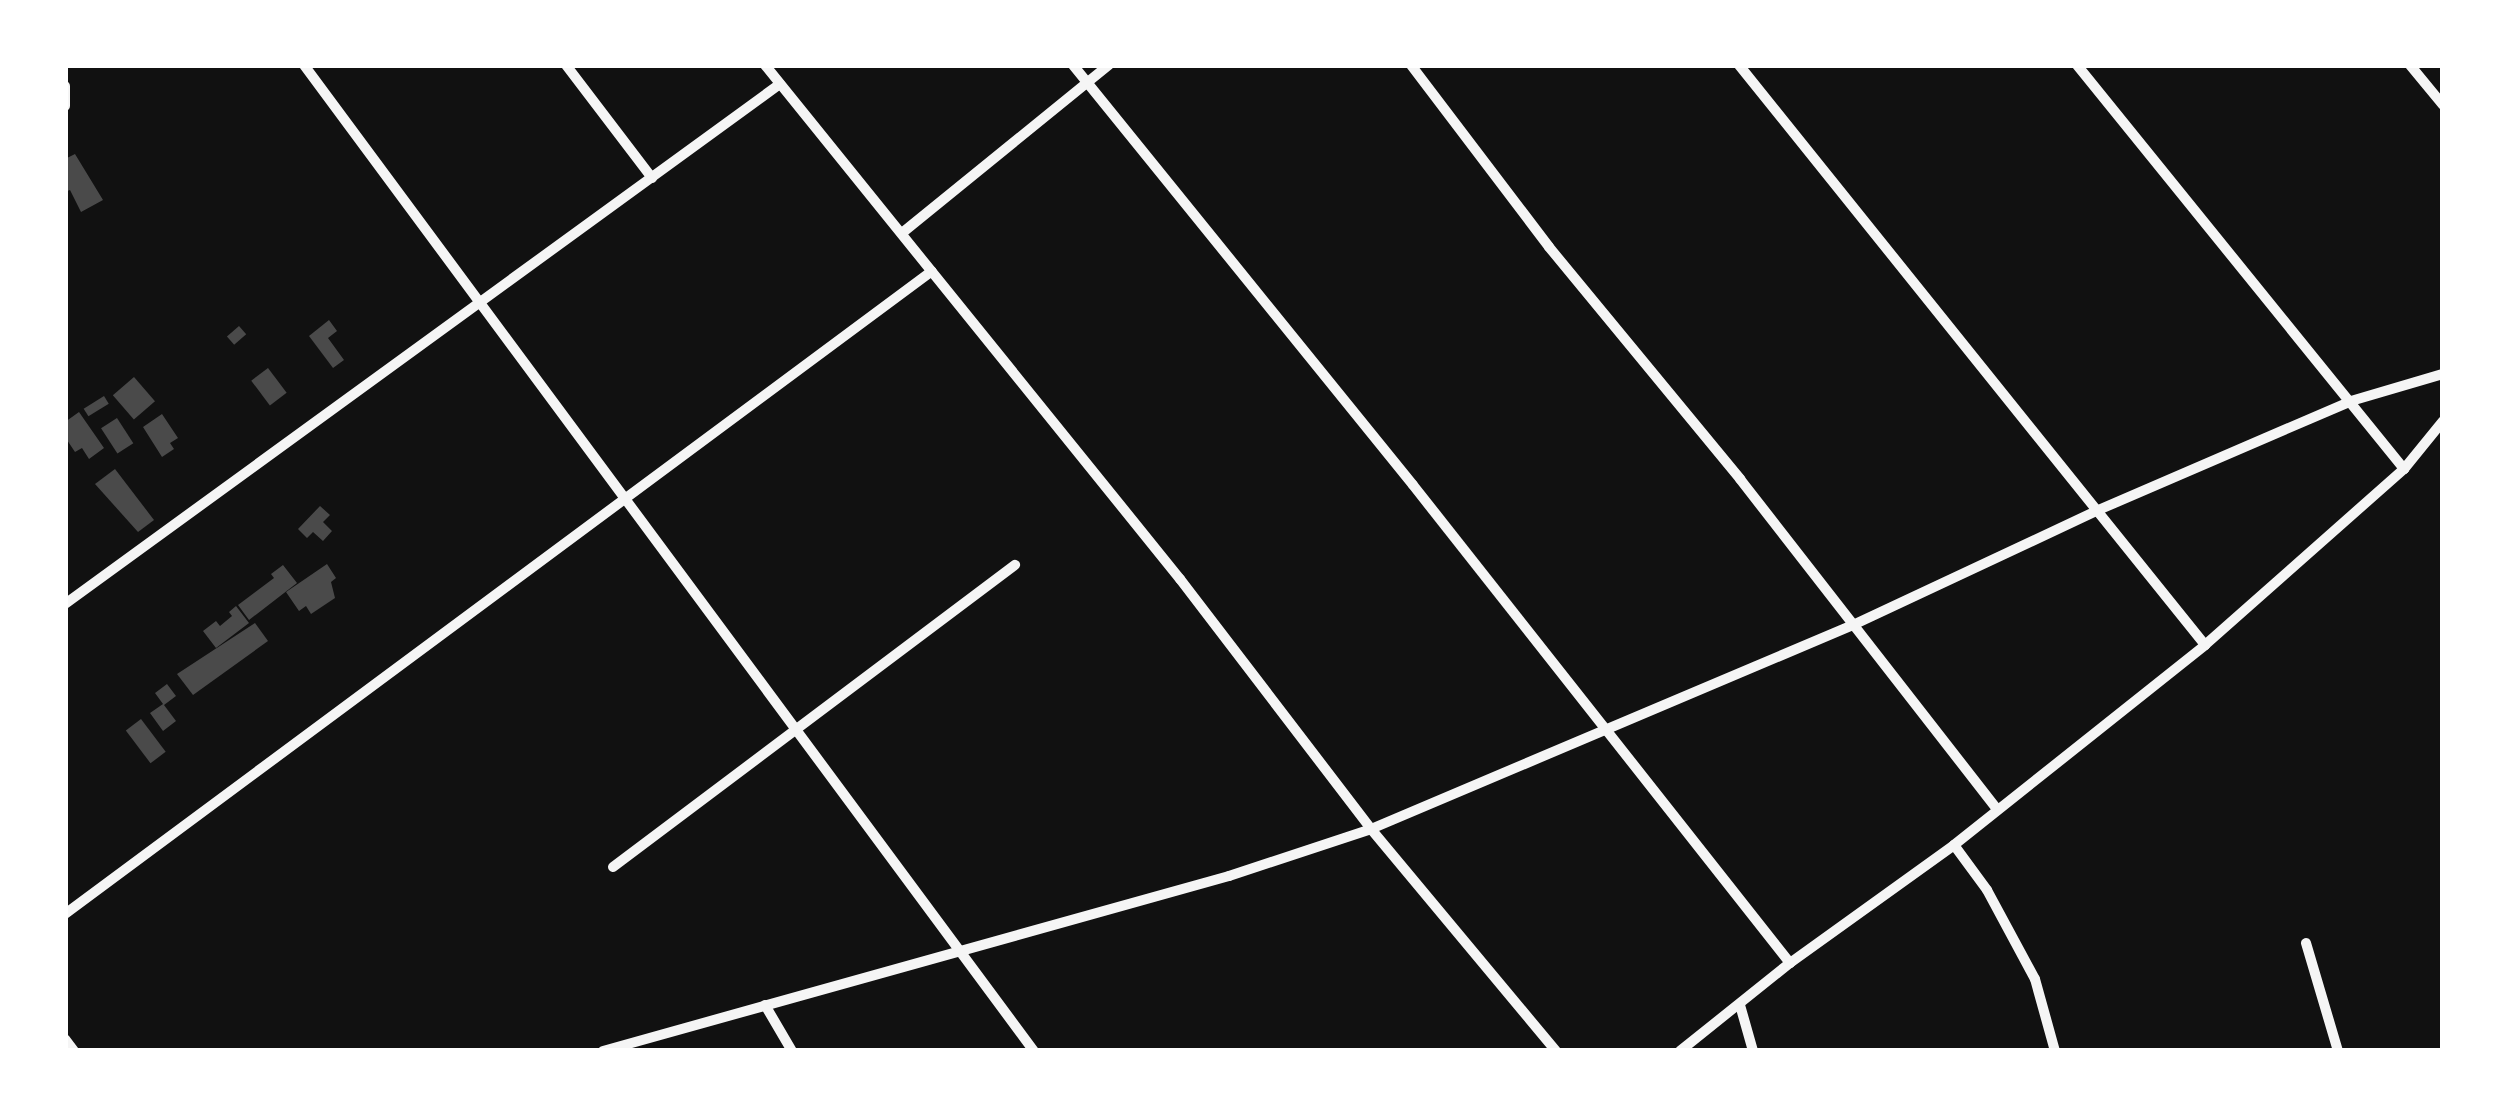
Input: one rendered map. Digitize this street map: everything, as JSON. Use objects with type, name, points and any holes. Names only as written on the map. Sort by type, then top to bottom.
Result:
[{"type":"street","points":[[304,65],[798,729],[956,952],[1034,1051]]},
{"type":"street","points":[[566,65],[652,178]]},
{"type":"street","points":[[765,65],[1192,594],[1371,829],[1556,1051]]},
{"type":"street","points":[[1073,65],[1413,485],[1790,964]]},
{"type":"street","points":[[902,233],[1110,65]]},
{"type":"street","points":[[1411,65],[1549,247],[1853,624],[1996,809]]},
{"type":"street","points":[[1739,65],[2205,645]]},
{"type":"street","points":[[2077,65],[2404,468]]},
{"type":"street","points":[[2410,65],[2443,105]]},
{"type":"street","points":[[66,601],[780,84]]},
{"type":"street","points":[[65,86],[65,106]]},
{"type":"street","points":[[65,914],[932,272]]},
{"type":"street","points":[[603,1051],[1230,876],[1371,829],[1853,624],[2096,511],[2352,401],[2443,374]]},
{"type":"street","points":[[1680,1051],[1790,964],[1954,845],[2205,645],[2404,468],[2443,421]]},
{"type":"street","points":[[613,867],[1015,565]]},
{"type":"street","points":[[1954,845],[1987,890],[2034,979],[2055,1051]]},
{"type":"street","points":[[2306,943],[2338,1051]]},
{"type":"street","points":[[765,1004],[792,1051]]},
{"type":"street","points":[[1740,1005],[1754,1051]]},
{"type":"street","points":[[65,1039],[74,1051]]},
{"type":"building","points":[[75,154],[103,200],[81,212],[70,190],[65,192],[65,159]]},
{"type":"building","points":[[329,320],[337,331],[328,338],[344,360],[333,368],[309,336]]},
{"type":"building","points":[[239,326],[246,334],[234,345],[227,336]]},
{"type":"building","points":[[268,368],[287,393],[270,405],[251,381]]},
{"type":"building","points":[[134,377],[155,401],[134,420],[113,395]]},
{"type":"building","points":[[104,396],[109,404],[88,416],[84,409]]},
{"type":"building","points":[[79,412],[104,448],[89,459],[82,448],[75,452],[65,437],[65,422]]},
{"type":"building","points":[[162,414],[178,438],[170,443],[174,449],[162,457],[143,427]]},
{"type":"building","points":[[117,418],[133,443],[117,454],[101,428]]},
{"type":"building","points":[[115,469],[154,520],[138,532],[95,484]]},
{"type":"building","points":[[320,506],[330,515],[323,522],[332,531],[323,541],[313,532],[307,538],[298,529]]},
{"type":"building","points":[[327,564],[336,578],[331,582],[335,598],[311,614],[306,606],[299,611],[286,592]]},
{"type":"building","points":[[283,565],[297,583],[249,620],[238,605],[274,578],[271,574]]},
{"type":"building","points":[[236,606],[249,623],[216,648],[203,631],[216,621],[220,626],[232,616],[229,612]]},
{"type":"building","points":[[255,623],[268,641],[193,695],[177,674]]},
{"type":"building","points":[[167,684],[176,696],[164,705],[176,721],[163,731],[150,713],[163,704],[155,693]]},
{"type":"building","points":[[141,719],[166,752],[151,763],[126,730]]}]
